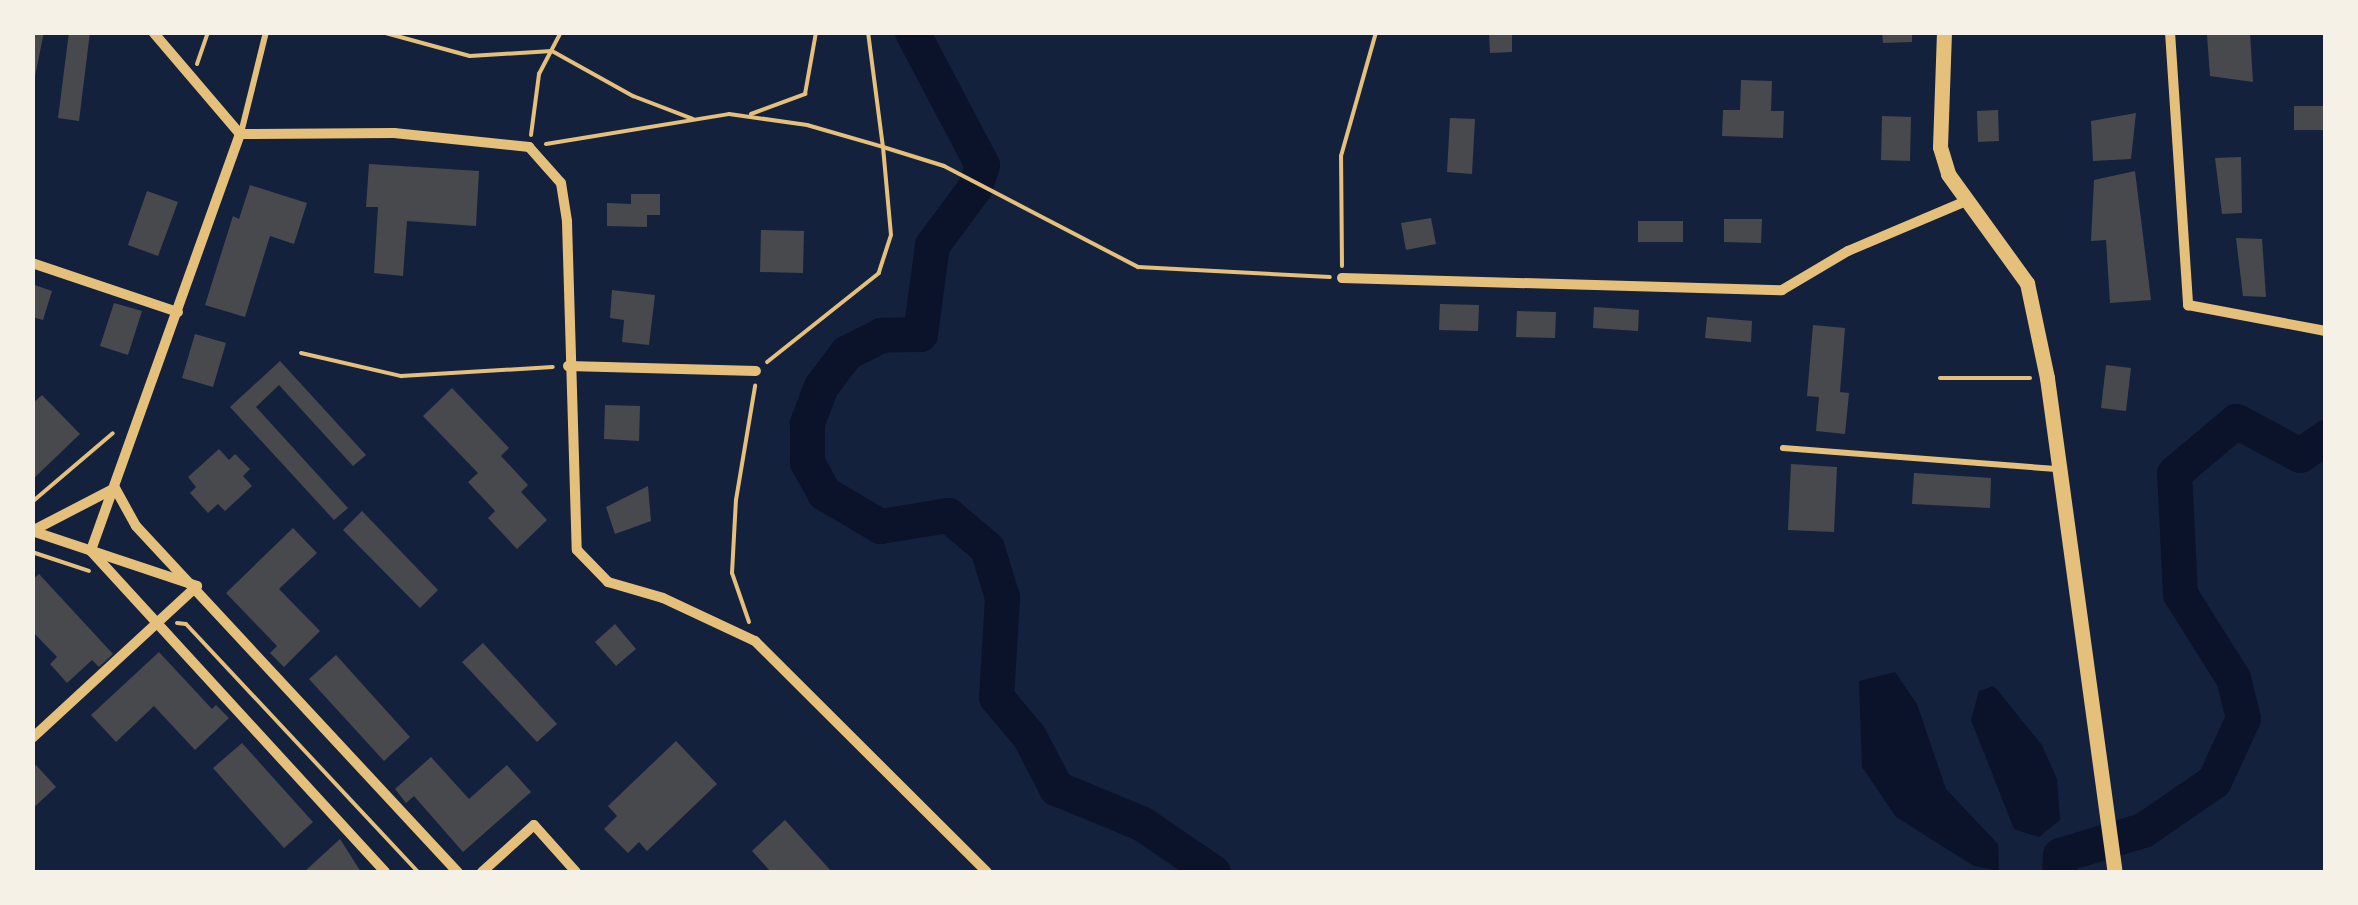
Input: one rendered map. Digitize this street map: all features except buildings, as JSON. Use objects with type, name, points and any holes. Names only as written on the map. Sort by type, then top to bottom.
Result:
[{"type":"street","points":[[153,32],[240,134],[394,134],[529,147],[560,183],[577,550],[608,582],[663,598],[755,641],[987,872]]},
{"type":"street","points":[[1944,32],[1940,147],[1964,202],[2027,283],[2046,378],[2102,810],[2114,867]]},
{"type":"street","points":[[2170,32],[2188,305],[2326,331]]},
{"type":"street","points":[[92,551],[240,134]]},
{"type":"street","points":[[1342,278],[1782,290],[1848,252],[1964,202]]},
{"type":"street","points":[[32,263],[178,312]]},
{"type":"street","points":[[568,366],[756,371]]},
{"type":"street","points":[[32,531],[115,488]]},
{"type":"street","points":[[115,488],[136,526],[197,586],[458,872]]},
{"type":"street","points":[[32,531],[197,586]]},
{"type":"street","points":[[92,551],[385,872]]},
{"type":"street","points":[[32,738],[197,586]]},
{"type":"street","points":[[482,872],[534,826],[576,872]]},
{"type":"lane","points":[[240,134],[266,32]]},
{"type":"lane","points":[[1783,448],[2058,470]]},
{"type":"path","points":[[192,78],[208,32]]},
{"type":"path","points":[[382,32],[470,56],[552,51],[633,96],[695,119]]},
{"type":"path","points":[[562,32],[539,74],[529,147],[695,119],[746,116],[883,147],[944,166],[994,196],[1138,267],[1342,278],[1342,156],[1376,32]]},
{"type":"path","points":[[746,116],[805,94],[816,32]]},
{"type":"path","points":[[755,641],[732,573],[736,500],[751,439],[756,371],[879,273],[891,235],[868,32]]},
{"type":"path","points":[[301,353],[401,376],[568,366]]},
{"type":"path","points":[[1940,378],[2046,378]]},
{"type":"path","points":[[32,502],[113,433]]},
{"type":"path","points":[[32,552],[89,570],[100,583]]},
{"type":"path","points":[[159,621],[186,624],[418,872]]},
{"type":"water","points":[[1895,672],[1917,704],[1946,789],[1998,844],[1999,871],[1974,866],[1896,817],[1862,767],[1859,681]]},
{"type":"water","points":[[1994,686],[2042,745],[2057,779],[2060,820],[2039,837],[2014,829],[1971,720],[1979,691]]},
{"type":"waterway","points":[[912,32],[982,165],[975,187],[932,245],[920,334],[881,335],[846,353],[821,386],[807,423],[807,462],[824,493],[880,526],[948,515],[987,548],[1002,597],[996,697],[1029,736],[1056,788],[1141,823],[1213,872]]},
{"type":"waterway","points":[[2059,872],[2060,855],[2143,830],[2214,781],[2243,718],[2233,678],[2180,594],[2174,473],[2236,421],[2300,455],[2326,437]]}]
